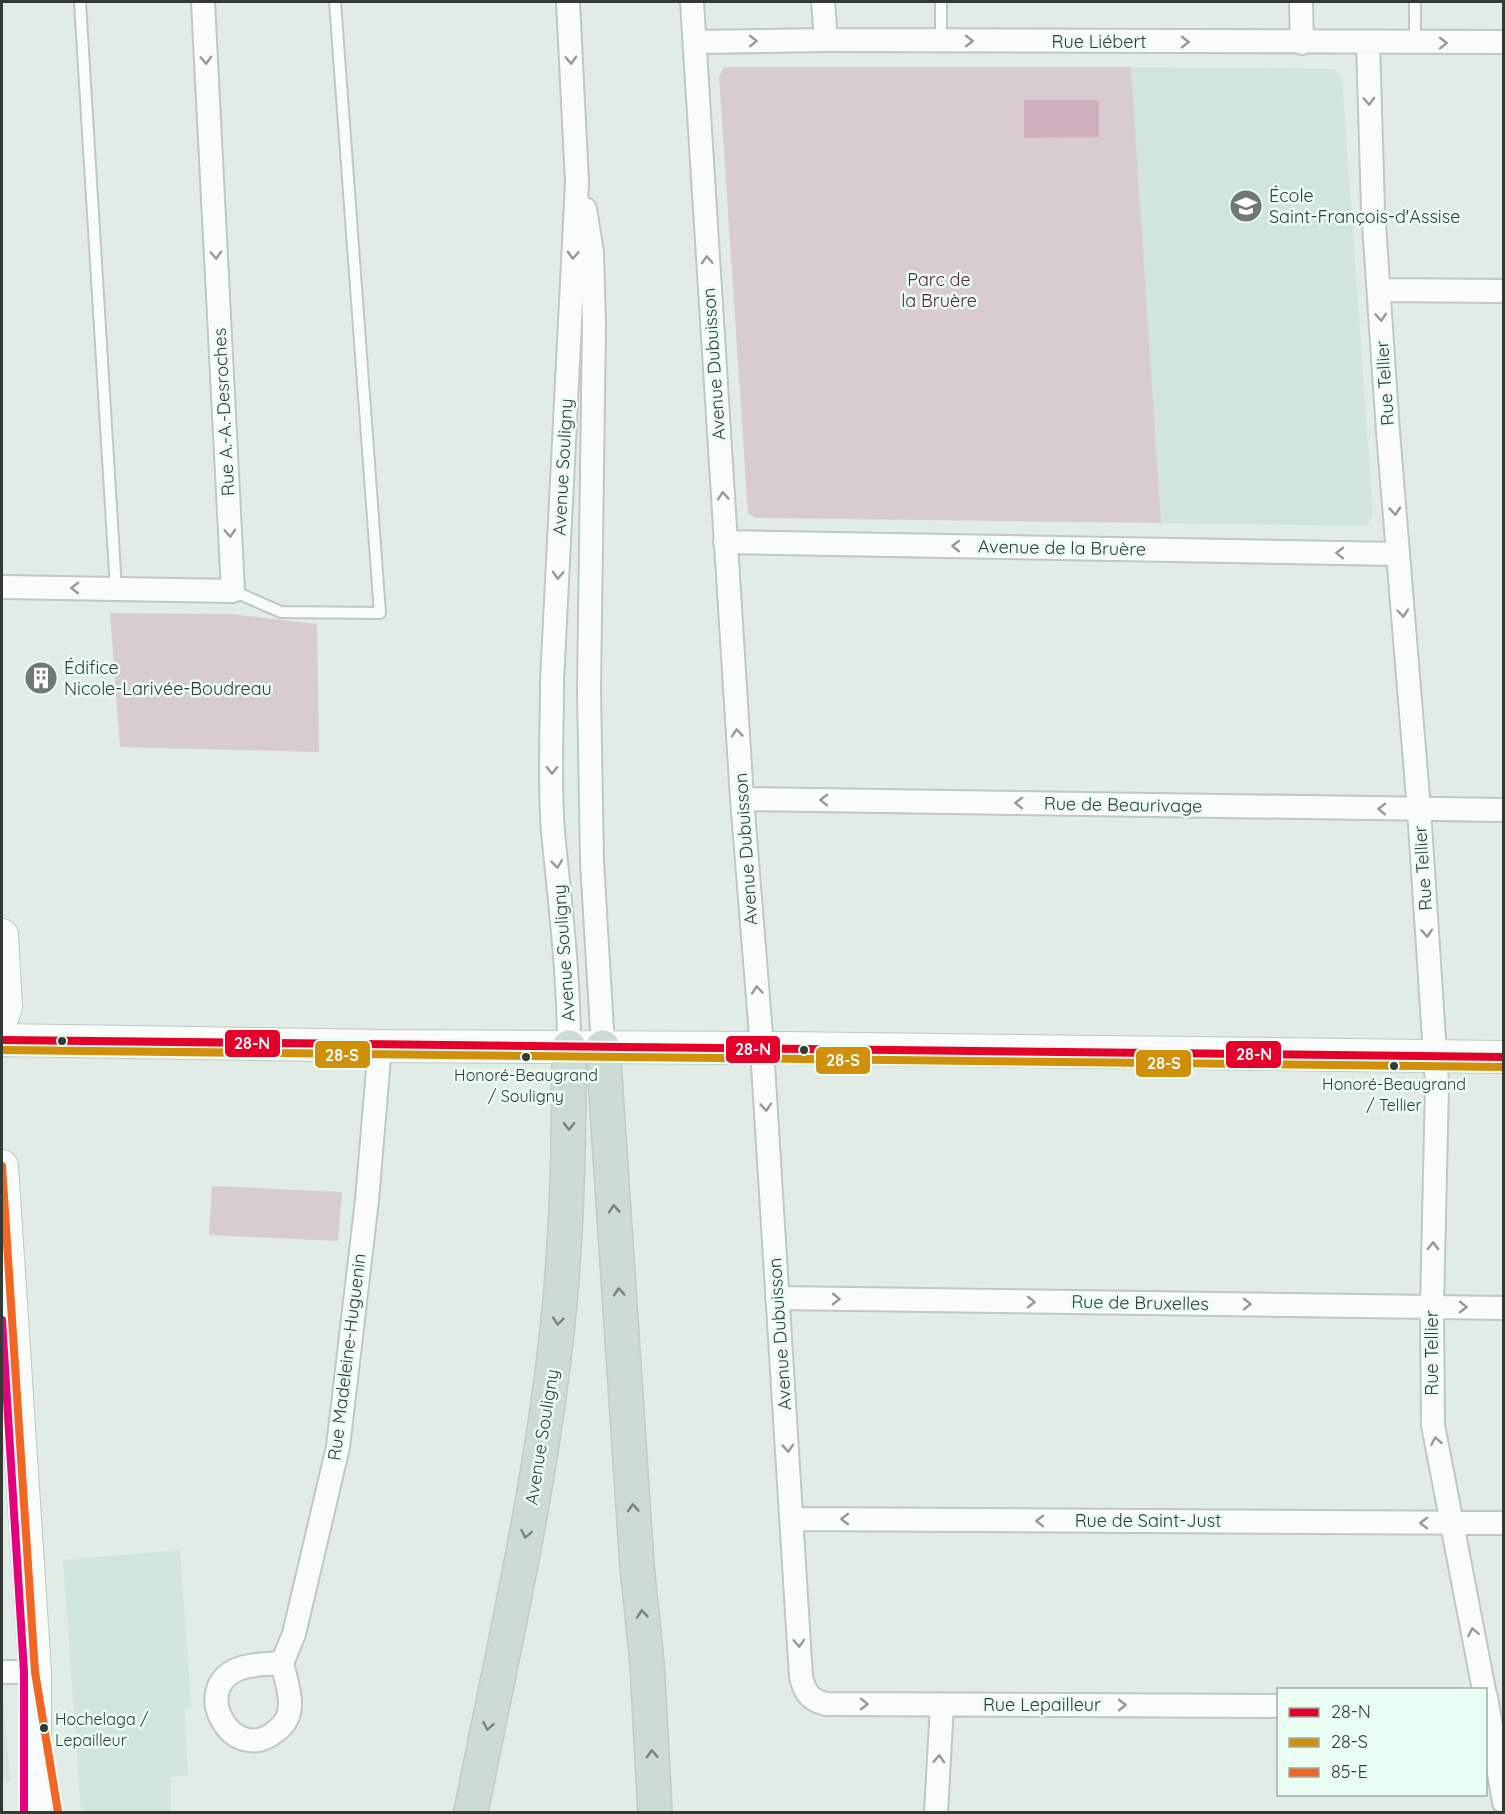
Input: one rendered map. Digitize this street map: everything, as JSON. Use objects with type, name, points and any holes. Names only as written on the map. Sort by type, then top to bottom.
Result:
[{"type":"highway","name":"Avenue Souligny","points":[[471,1812],[534,1494],[550,1389],[566,1222],[569,1047]]},
{"type":"highway","name":"Avenue Souligny","points":[[603,1047],[637,1566],[647,1663],[655,1812]]},
{"type":"main road","points":[[2,935],[6,1007],[2,1018]]},
{"type":"main road","points":[[2,1040],[1503,1057]]},
{"type":"main road","points":[[2,1166],[6,1287],[35,1672],[35,1812]]},
{"type":"main road","points":[[35,1672],[58,1812]]},
{"type":"street","name":"Rue A.-A.-Desroches","points":[[203,2],[233,591]]},
{"type":"street","name":"Avenue Souligny","points":[[568,2],[576,157],[576,209],[551,740],[553,831],[561,898],[569,1047]]},
{"type":"street","name":"Avenue Dubuisson","points":[[692,2],[742,799],[762,1048],[793,1519],[801,1677],[808,1696]]},
{"type":"street","points":[[823,2],[826,40]]},
{"type":"street","points":[[1301,2],[1302,43]]},
{"type":"street","name":"Rue Liébert","points":[[695,42],[826,40],[1503,42]]},
{"type":"street","name":"Rue Tellier","points":[[1368,43],[1370,154],[1379,290],[1419,810],[1437,1085],[1432,1307],[1433,1425],[1486,1688]]},
{"type":"street","name":"Avenue Souligny","points":[[576,157],[592,252],[594,325],[589,690],[592,862],[603,1047]]},
{"type":"street","points":[[1379,290],[1503,291]]},
{"type":"street","name":"Avenue de la Bruère","points":[[726,542],[1398,554]]},
{"type":"street","points":[[2,587],[233,591]]},
{"type":"street","name":"Rue de Beaurivage","points":[[742,799],[1503,810]]},
{"type":"street","name":"Rue Madeleine-Huguenin","points":[[282,1663],[294,1634],[338,1447],[367,1200],[380,1046]]},
{"type":"street","name":"Rue de Bruxelles","points":[[777,1298],[1503,1308]]},
{"type":"street","name":"Rue de Saint-Just","points":[[793,1519],[1503,1523]]},
{"type":"street","points":[[2,1672],[35,1672]]},
{"type":"street","name":"Rue Lepailleur","points":[[808,1696],[826,1704],[1277,1706]]},
{"type":"street","name":"Rue Tellier","points":[[1489,1701],[1503,1802]]},
{"type":"street","points":[[936,1812],[942,1705]]},
{"type":"lane","points":[[80,2],[116,589]]},
{"type":"lane","points":[[233,591],[281,612],[380,613],[335,2]]},
{"type":"lane","points":[[941,2],[941,41]]},
{"type":"lane","points":[[1415,2],[1415,43]]},
{"type":"shaded area","name":"École Saint-François-d'Assise","points":[[1131,67],[1334,69],[1342,77],[1373,514],[1368,525],[1161,523]]},
{"type":"shaded area","points":[[1024,100],[1097,100],[1099,103],[1099,137],[1024,138]]},
{"type":"shaded area","points":[[180,1550],[191,1706],[184,1707],[188,1775],[171,1777],[171,1812],[81,1812],[63,1560]]},
{"type":"shaded area","points":[[2,1699],[4,1706],[10,1782],[2,1782]]},
{"type":"green space","name":"Parc de la Bruère","points":[[724,67],[1131,67],[1161,523],[755,518],[748,513],[719,76]]},
{"type":"green space","points":[[110,613],[230,614],[317,624],[319,752],[120,747]]},
{"type":"green space","points":[[212,1186],[342,1192],[338,1241],[209,1235]]},
{"type":"transit line","name":"28-N","points":[[2,1040],[1504,1057]]},
{"type":"transit line","name":"28-S","points":[[2,1050],[1504,1067]]},
{"type":"transit line","name":"85-E","points":[[2,1166],[35,1672],[58,1812]]},
{"type":"transit line","points":[[2,1320],[24,1672],[24,1812]]},
{"type":"place","name":"École Saint-François-d'Assise","points":[[1246,206]]},
{"type":"place","name":"Édifice Nicole-Larivée-Boudreau","points":[[41,678]]},
{"type":"place","name":"Honoré-Beaugrand / Souligny","points":[[526,1057]]},
{"type":"place","name":"Honoré-Beaugrand / Tellier","points":[[1394,1066]]},
{"type":"place","name":"Hochelaga / Lepailleur","points":[[44,1728]]}]
